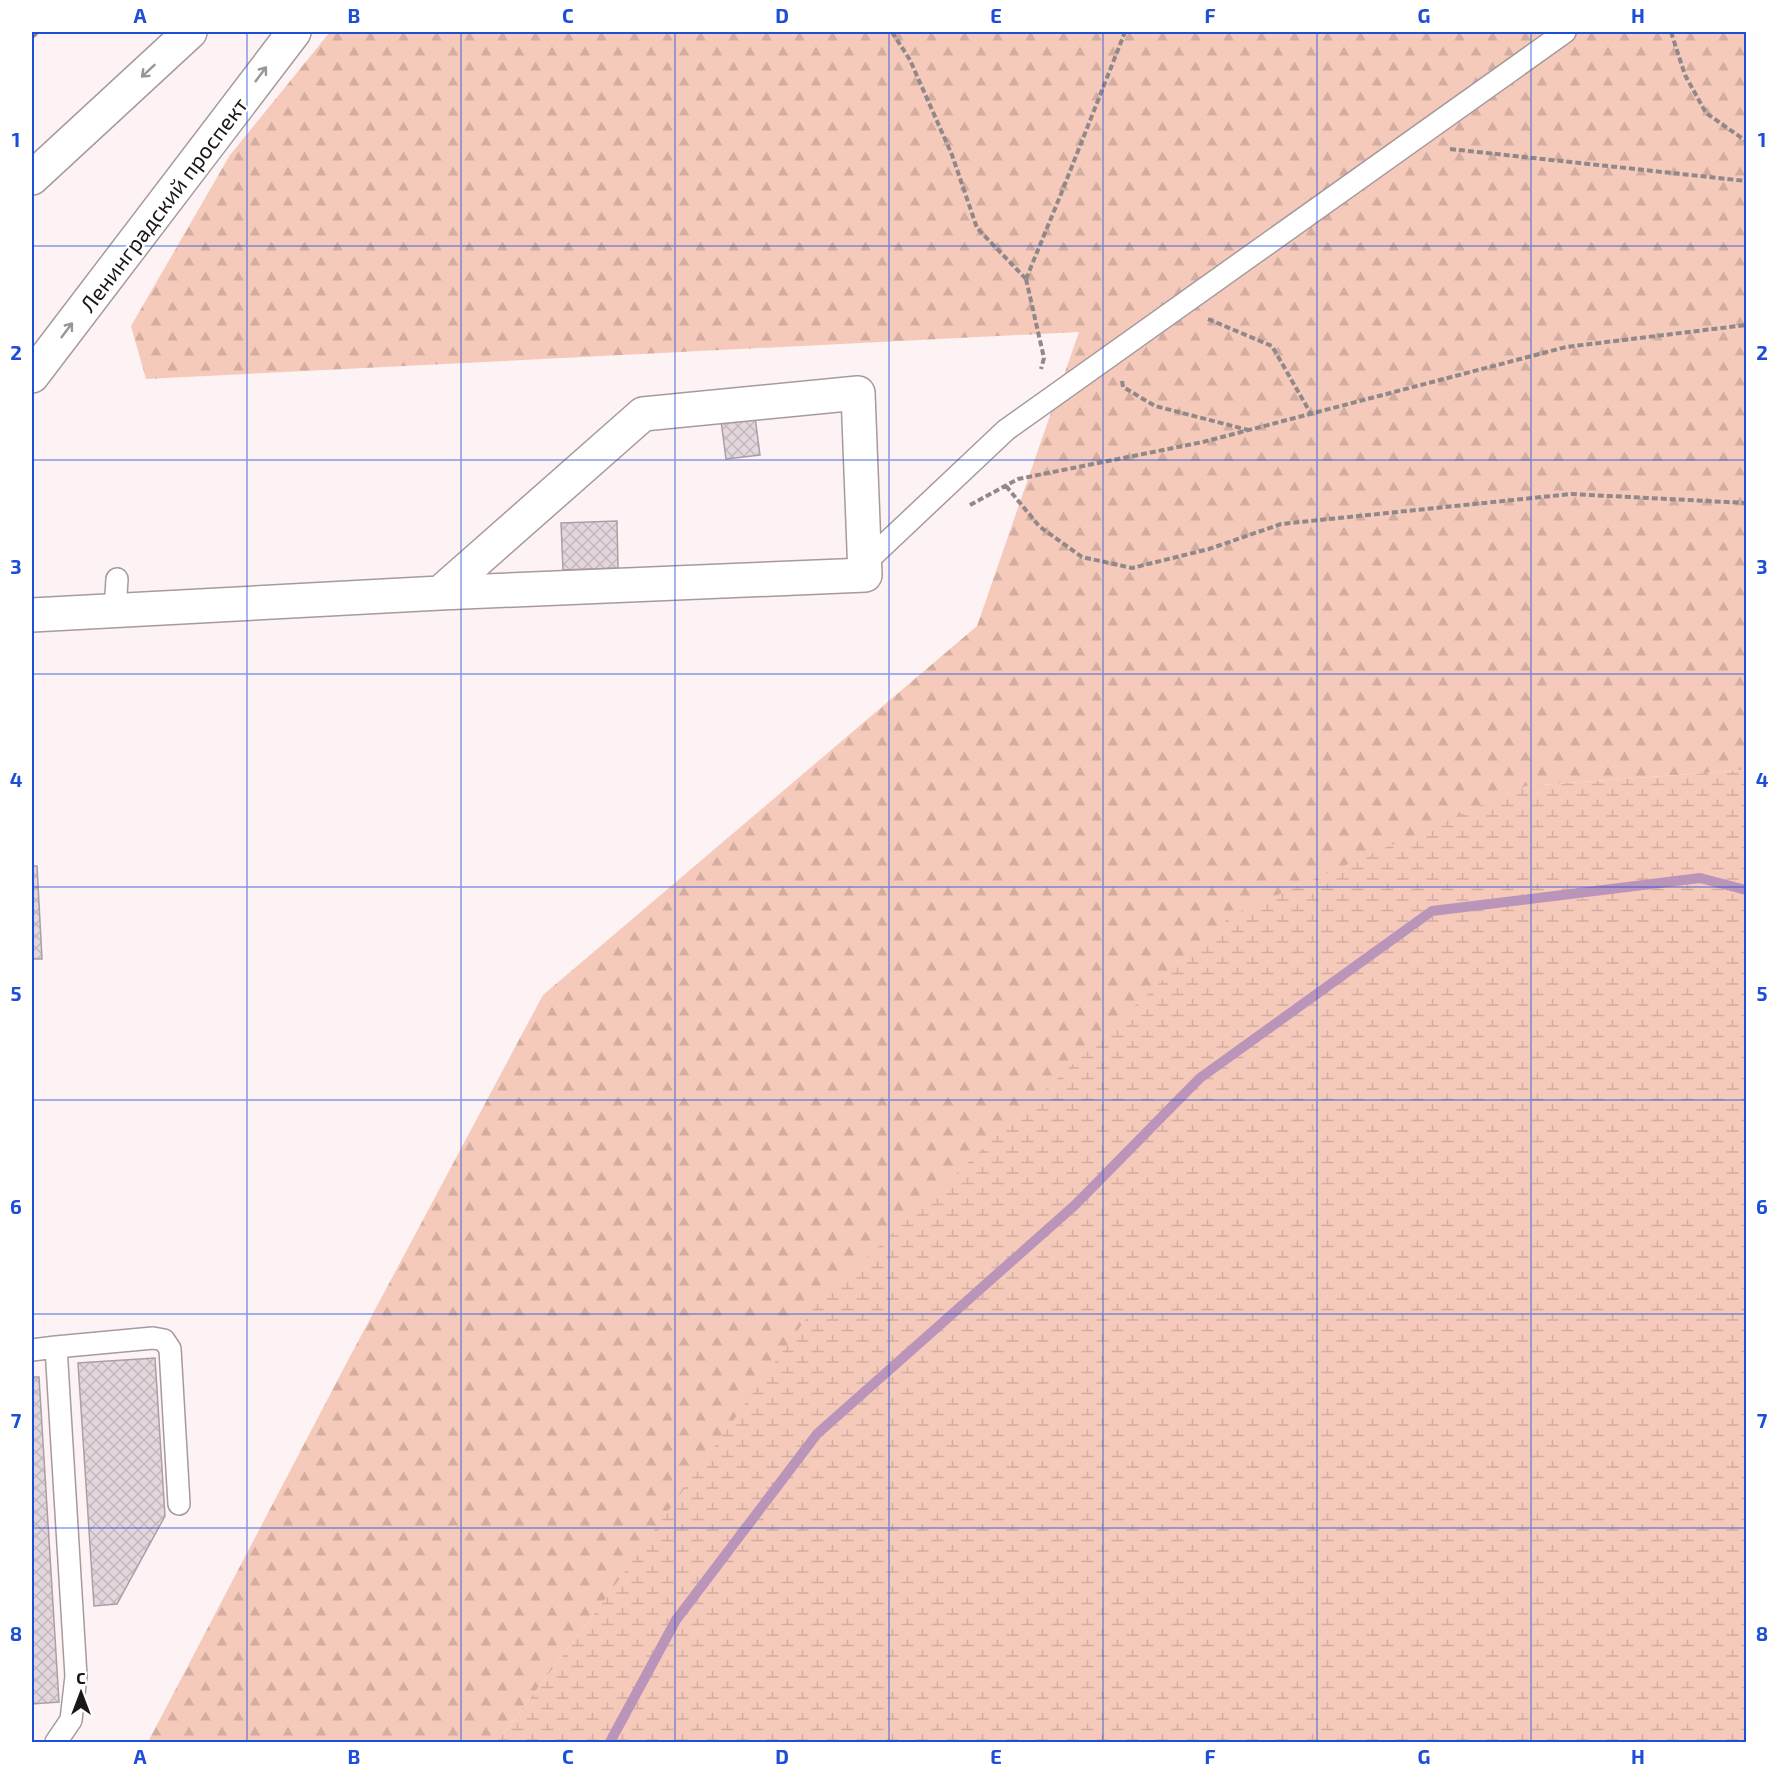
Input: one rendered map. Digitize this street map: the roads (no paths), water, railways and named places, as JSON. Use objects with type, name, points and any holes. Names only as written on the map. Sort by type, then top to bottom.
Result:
[{"type":"street","points":[[32,178],[190,32]]},
{"type":"street","name":"Ленинградский проспект","points":[[32,376],[294,32]]},
{"type":"street","points":[[32,615],[440,593],[865,575],[858,393],[643,414],[440,593]]},
{"type":"lane","points":[[865,563],[1006,430],[1565,32]]},
{"type":"lane","points":[[114,611],[117,579]]},
{"type":"lane","points":[[32,1350],[153,1338],[164,1340],[170,1348],[179,1504]]},
{"type":"lane","points":[[56,1347],[76,1676],[71,1719],[56,1743]]},
{"type":"waterway","points":[[610,1742],[676,1620],[817,1434],[1075,1205],[1200,1078],[1432,911],[1700,878],[1746,890]]}]
